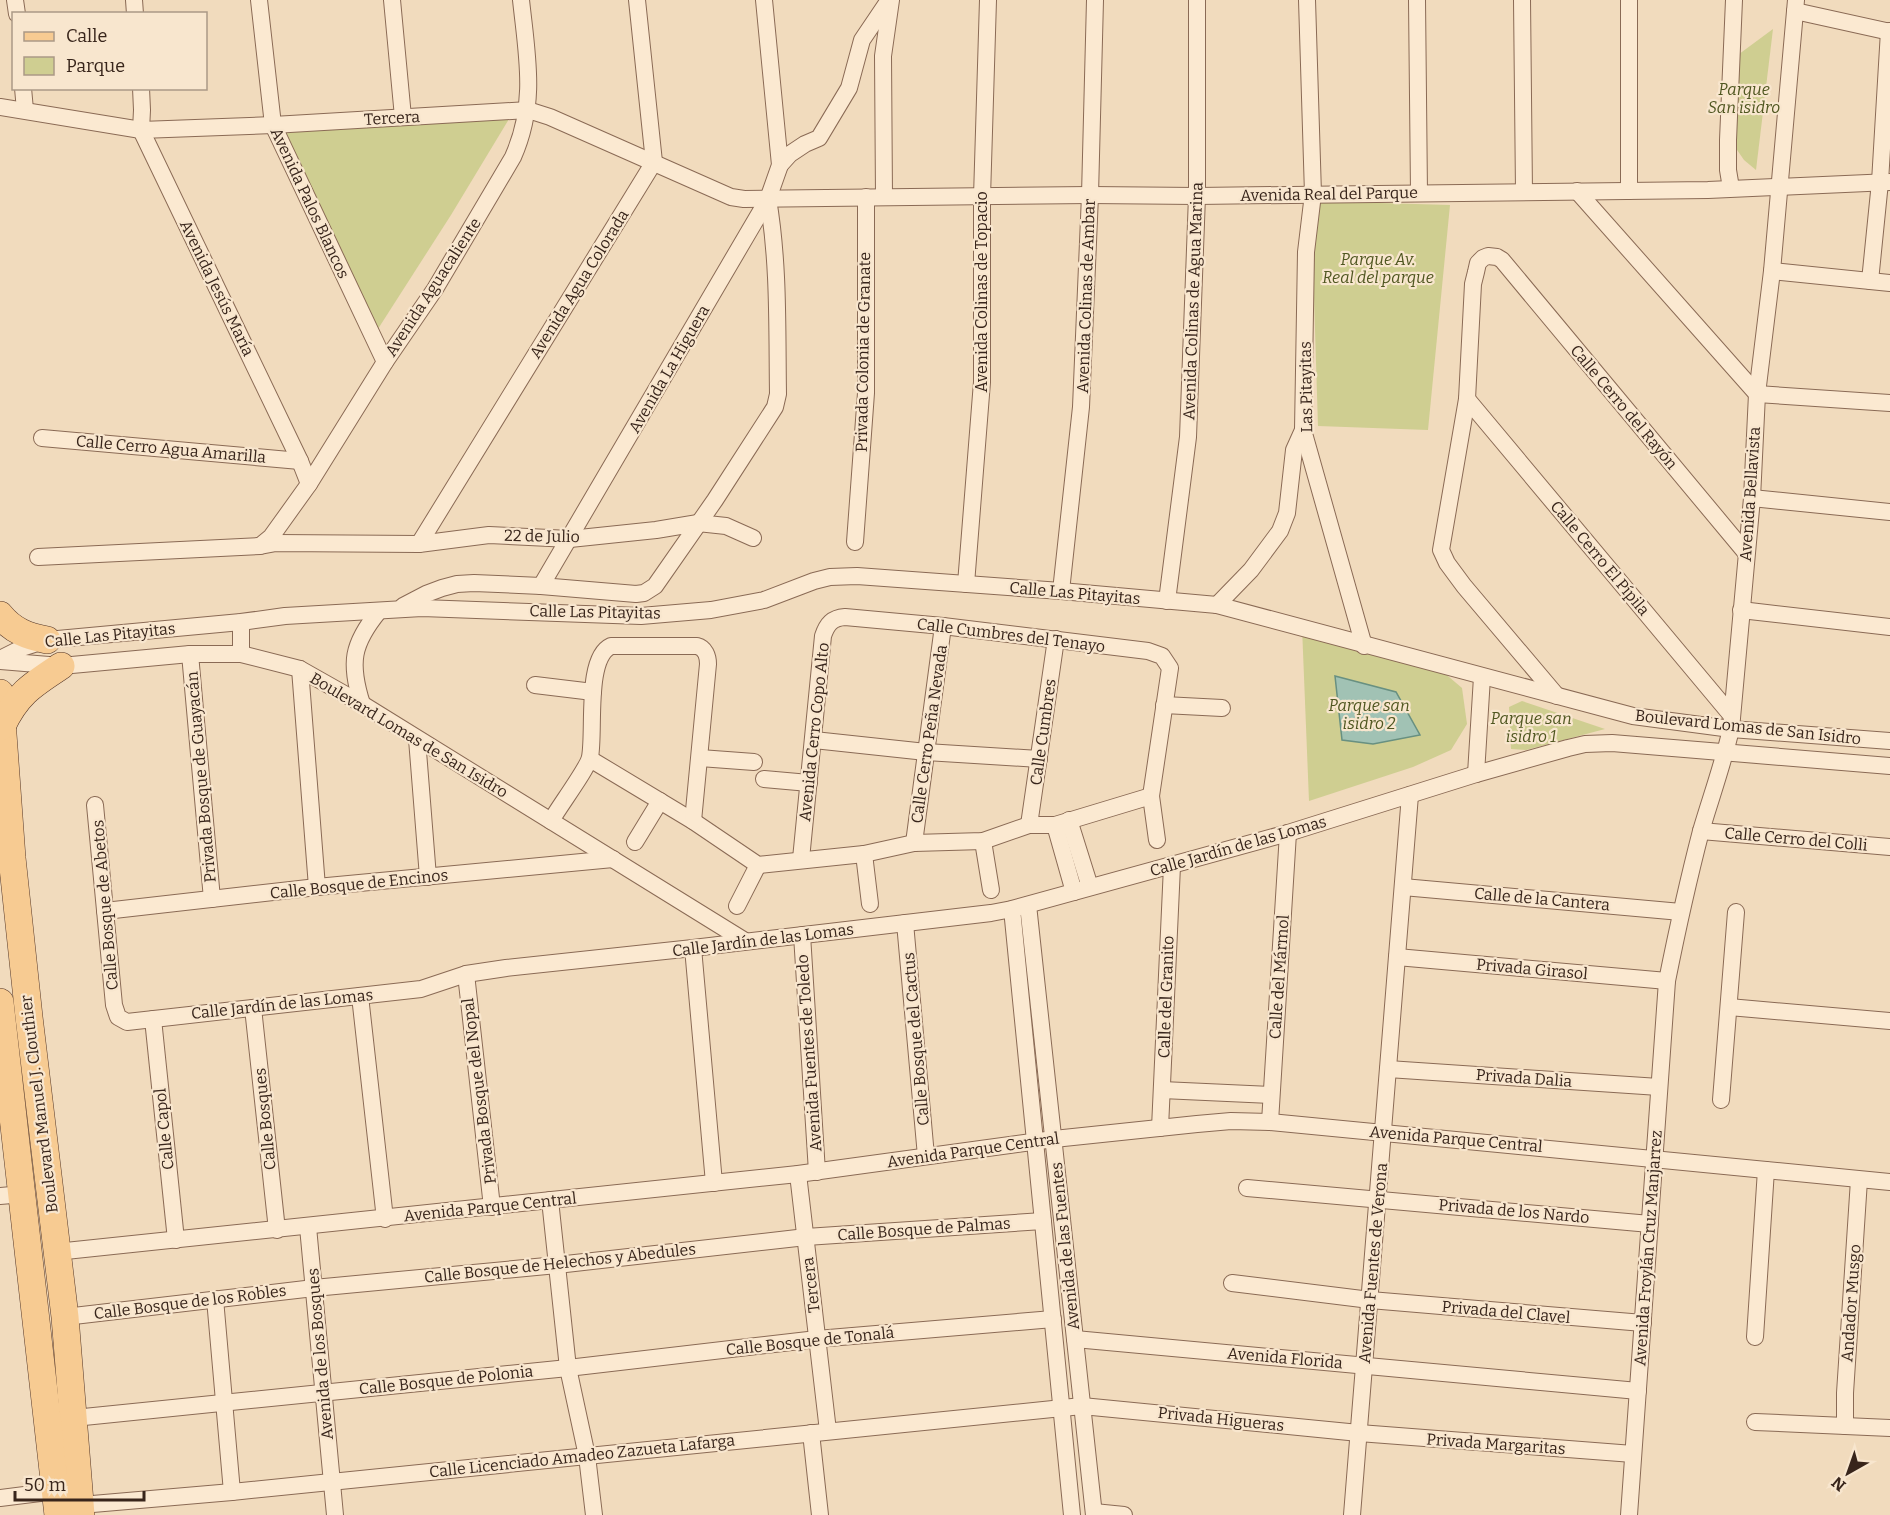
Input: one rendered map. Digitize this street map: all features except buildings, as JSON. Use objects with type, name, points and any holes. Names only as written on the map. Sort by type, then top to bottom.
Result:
[{"type":"main road","points":[[0,615],[14,629],[25,635],[47,640]]},
{"type":"main road","points":[[2,726],[11,707],[21,695],[61,666]]},
{"type":"main road","name":"Boulevard Manuel J. Clouthier","points":[[0,693],[12,858],[65,1317],[74,1418],[69,1507]]},
{"type":"main road","name":"Boulevard Manuel J. Clouthier","points":[[0,1002],[11,1195],[69,1507]]},
{"type":"street","name":"Avenida Palos Blancos","points":[[259,0],[273,125],[385,362]]},
{"type":"street","points":[[392,0],[403,117]]},
{"type":"street","name":"Avenida Aguacaliente","points":[[260,546],[271,537],[309,484],[385,362],[435,289],[503,176],[522,136],[528,110],[529,76],[521,0]]},
{"type":"street","points":[[637,0],[654,162]]},
{"type":"street","points":[[764,0],[780,165]]},
{"type":"street","points":[[780,165],[790,154],[819,138],[849,88],[862,40],[890,0]]},
{"type":"street","points":[[884,197],[883,56],[890,0]]},
{"type":"street","name":"Avenida Colinas de Topacio","points":[[966,584],[982,382],[982,197],[988,0]]},
{"type":"street","name":"Avenida Colinas de Ambar","points":[[1060,591],[1081,407],[1095,0]]},
{"type":"street","name":"Avenida Colinas de Agua Marina","points":[[1167,601],[1188,437],[1197,196],[1197,0]]},
{"type":"street","name":"Las Pitayitas","points":[[1307,0],[1313,194],[1306,252],[1303,430],[1364,646]]},
{"type":"street","points":[[1417,0],[1419,193]]},
{"type":"street","points":[[1522,0],[1524,192]]},
{"type":"street","points":[[1629,0],[1629,191]]},
{"type":"street","points":[[1731,188],[1728,170],[1728,140],[1734,0]]},
{"type":"street","points":[[1796,5],[1889,32],[1885,182],[1869,281]]},
{"type":"street","name":"Avenida Bellavista","points":[[1667,981],[1701,831],[1726,752],[1732,722],[1752,498],[1757,394],[1772,271],[1796,5]]},
{"type":"street","points":[[24,90],[26,110]]},
{"type":"street","name":"Avenida Jesús María","points":[[141,90],[141,130],[309,484]]},
{"type":"street","name":"Tercera","points":[[0,107],[141,130],[273,125],[528,110],[550,117],[731,197],[744,200],[768,199]]},
{"type":"street","name":"Avenida Agua Colorada","points":[[418,544],[654,162]]},
{"type":"street","name":"Avenida La Higuera","points":[[541,586],[768,199],[780,165]]},
{"type":"street","name":"Avenida Real del Parque","points":[[768,199],[1708,190],[1885,182]]},
{"type":"street","points":[[1577,191],[1757,394],[1890,403]]},
{"type":"street","name":"Privada Colonia de Granate","points":[[855,542],[866,393],[866,197]]},
{"type":"street","points":[[397,609],[426,594],[457,584],[541,586],[636,594],[644,593],[655,586],[715,500],[775,407],[778,394],[777,286],[774,236],[768,199]]},
{"type":"street","name":"Calle Cerro del Rayón","points":[[1467,399],[1473,284],[1478,263],[1488,256],[1497,257],[1502,260],[1746,553]]},
{"type":"street","points":[[1772,271],[1890,283]]},
{"type":"street","points":[[1467,399],[1441,550],[1447,563],[1464,586],[1557,696]]},
{"type":"street","name":"Calle Cerro El Pípila","points":[[1467,399],[1732,722]]},
{"type":"street","points":[[1217,605],[1251,570],[1280,531],[1287,513],[1294,450],[1303,430]]},
{"type":"street","name":"Calle Cerro Agua Amarilla","points":[[42,438],[300,461]]},
{"type":"street","points":[[1752,498],[1890,512]]},
{"type":"street","name":"22 de Julio","points":[[38,557],[260,546],[276,543],[418,544],[489,535],[570,539],[698,523],[726,526],[753,538]]},
{"type":"street","name":"Calle Las Pitayitas","points":[[0,660],[22,648],[47,640],[285,616],[397,609],[501,609],[641,616],[711,610],[764,600],[798,586],[830,577],[857,576],[1217,605],[1364,646]]},
{"type":"street","points":[[362,704],[356,683],[355,657],[363,633],[379,610]]},
{"type":"street","points":[[1741,610],[1890,627]]},
{"type":"street","name":"Calle Cumbres del Tenayo","points":[[845,617],[943,626],[1148,651],[1162,656],[1170,668],[1164,705]]},
{"type":"street","name":"Avenida Cerro Copo Alto","points":[[801,859],[823,636],[831,622],[836,618],[845,617]]},
{"type":"street","points":[[241,622],[241,654]]},
{"type":"street","name":"Calle Cerro Peña Nevada","points":[[914,843],[943,626]]},
{"type":"street","name":"Calle Cumbres","points":[[1029,825],[1056,639]]},
{"type":"street","name":"Boulevard Lomas de San Isidro","points":[[1364,646],[1633,716],[1732,722],[1890,741]]},
{"type":"street","points":[[550,821],[590,759],[594,692],[597,665],[601,654],[609,647],[700,647],[708,659],[693,821]]},
{"type":"street","name":"Boulevard Lomas de San Isidro","points":[[0,660],[61,666],[190,654],[241,654],[300,669],[362,704],[745,941]]},
{"type":"street","name":"Privada Bosque de Guayacán","points":[[190,654],[212,899]]},
{"type":"street","points":[[300,669],[317,887]]},
{"type":"street","points":[[1476,774],[1482,677]]},
{"type":"street","points":[[535,685],[594,692]]},
{"type":"street","points":[[1157,840],[1151,796],[1164,705],[1222,708]]},
{"type":"street","points":[[417,739],[428,877]]},
{"type":"street","points":[[814,740],[926,752],[1039,759]]},
{"type":"street","name":"Boulevard Lomas de San Isidro","points":[[1410,795],[1568,748],[1598,743],[1890,766]]},
{"type":"street","points":[[700,758],[754,762]]},
{"type":"street","points":[[590,759],[693,821],[758,865],[864,854],[914,843],[983,842],[1029,825],[1062,823],[1151,796]]},
{"type":"street","points":[[764,779],[809,783]]},
{"type":"street","name":"Calle Jardín de las Lomas","points":[[114,1005],[116,1014],[127,1022],[422,989],[466,974],[506,968],[991,913],[1172,866],[1410,795]]},
{"type":"street","name":"Avenida Fuentes de Verona","points":[[1352,1515],[1410,795]]},
{"type":"street","points":[[635,842],[660,801]]},
{"type":"street","name":"Calle Bosque de Abetos","points":[[95,805],[114,1005]]},
{"type":"street","points":[[1062,823],[1082,889]]},
{"type":"street","name":"Calle Cerro del Colli","points":[[1701,831],[1890,847]]},
{"type":"street","name":"Calle del Mármol","points":[[1270,1122],[1288,833]]},
{"type":"street","points":[[983,842],[991,890]]},
{"type":"street","points":[[864,854],[870,904]]},
{"type":"street","name":"Calle Bosque de Encinos","points":[[105,911],[317,887],[613,859]]},
{"type":"street","points":[[737,906],[758,865]]},
{"type":"street","name":"Calle del Granito","points":[[1160,1128],[1172,866]]},
{"type":"street","name":"Calle de la Cantera","points":[[1403,887],[1681,912]]},
{"type":"street","name":"Avenida de las Fuentes","points":[[1020,907],[1054,1139],[1094,1514]]},
{"type":"street","name":"Avenida de las Fuentes","points":[[1020,907],[1035,1142],[1072,1515]]},
{"type":"street","points":[[1721,1100],[1736,912]]},
{"type":"street","name":"Calle Bosque del Cactus","points":[[906,923],[926,1156]]},
{"type":"street","name":"Avenida Fuentes de Toledo","points":[[802,935],[817,1172]]},
{"type":"street","points":[[693,948],[714,1183]]},
{"type":"street","name":"Privada Girasol","points":[[1397,957],[1667,981]]},
{"type":"street","name":"Privada Bosque del Nopal","points":[[466,974],[492,1208]]},
{"type":"street","name":"Avenida Froylán Cruz Manjarrez","points":[[1629,1515],[1667,981]]},
{"type":"street","points":[[360,996],[385,1219]]},
{"type":"street","points":[[1729,1007],[1890,1021]]},
{"type":"street","name":"Calle Bosques","points":[[253,1008],[277,1230]]},
{"type":"street","name":"Calle Capol","points":[[153,1019],[176,1240]]},
{"type":"street","name":"Privada Dalia","points":[[1388,1069],[1659,1087]]},
{"type":"street","points":[[1162,1090],[1271,1095]]},
{"type":"street","name":"Avenida Parque Central","points":[[56,1252],[492,1208],[817,1172],[1054,1139],[1231,1121],[1270,1122],[1383,1132],[1890,1182]]},
{"type":"street","points":[[1755,1337],[1766,1170]]},
{"type":"street","name":"Tercera","points":[[798,1174],[817,1339],[820,1515]]},
{"type":"street","name":"Andador Musgo","points":[[1845,1426],[1845,1394],[1859,1180]]},
{"type":"street","name":"Privada de los Nardo","points":[[1247,1188],[1650,1224]]},
{"type":"street","points":[[550,1200],[568,1368],[586,1456],[594,1515]]},
{"type":"street","name":"Calle Bosque de Palmas","points":[[806,1237],[1043,1221]]},
{"type":"street","name":"Avenida de los Bosques","points":[[308,1227],[335,1515]]},
{"type":"street","name":"Calle Bosque de Helechos y Abedules","points":[[314,1288],[557,1265],[806,1237]]},
{"type":"street","name":"Privada del Clavel","points":[[1232,1284],[1370,1300],[1643,1323]]},
{"type":"street","name":"Calle Bosque de los Robles","points":[[65,1317],[314,1288]]},
{"type":"street","points":[[215,1299],[232,1492]]},
{"type":"street","name":"Calle Bosque de Tonalá","points":[[568,1368],[817,1339],[1053,1319]]},
{"type":"street","name":"Avenida Florida","points":[[1075,1339],[1638,1391]]},
{"type":"street","name":"Calle Bosque de Polonia","points":[[74,1418],[568,1368]]},
{"type":"street","name":"Calle Licenciado Amadeo Zazueta Lafarga","points":[[0,1498],[69,1507],[1082,1406]]},
{"type":"street","name":"Privada Higueras","points":[[1082,1406],[1359,1433]]},
{"type":"street","points":[[1755,1422],[1890,1428]]},
{"type":"street","name":"Privada Margaritas","points":[[1359,1433],[1633,1454]]},
{"type":"street","points":[[1094,1514],[1124,1515]]},
{"type":"green space","name":"Parque San isidro","points":[[1773,29],[1756,170],[1744,160],[1733,144],[1727,63]]},
{"type":"green space","points":[[509,119],[451,215],[376,332],[281,133]]},
{"type":"green space","name":"Parque Av. Real del parque","points":[[1311,201],[1450,205],[1428,430],[1318,426]]},
{"type":"green space","name":"Parque san isidro 2","points":[[1302,627],[1442,671],[1462,688],[1467,724],[1451,750],[1413,767],[1309,801]]},
{"type":"green space","name":"Parque san isidro 1","points":[[1522,701],[1605,729],[1526,750],[1511,749],[1509,707]]},
{"type":"shaded area","points":[[1335,676],[1396,692],[1420,735],[1373,744],[1342,740]]}]
